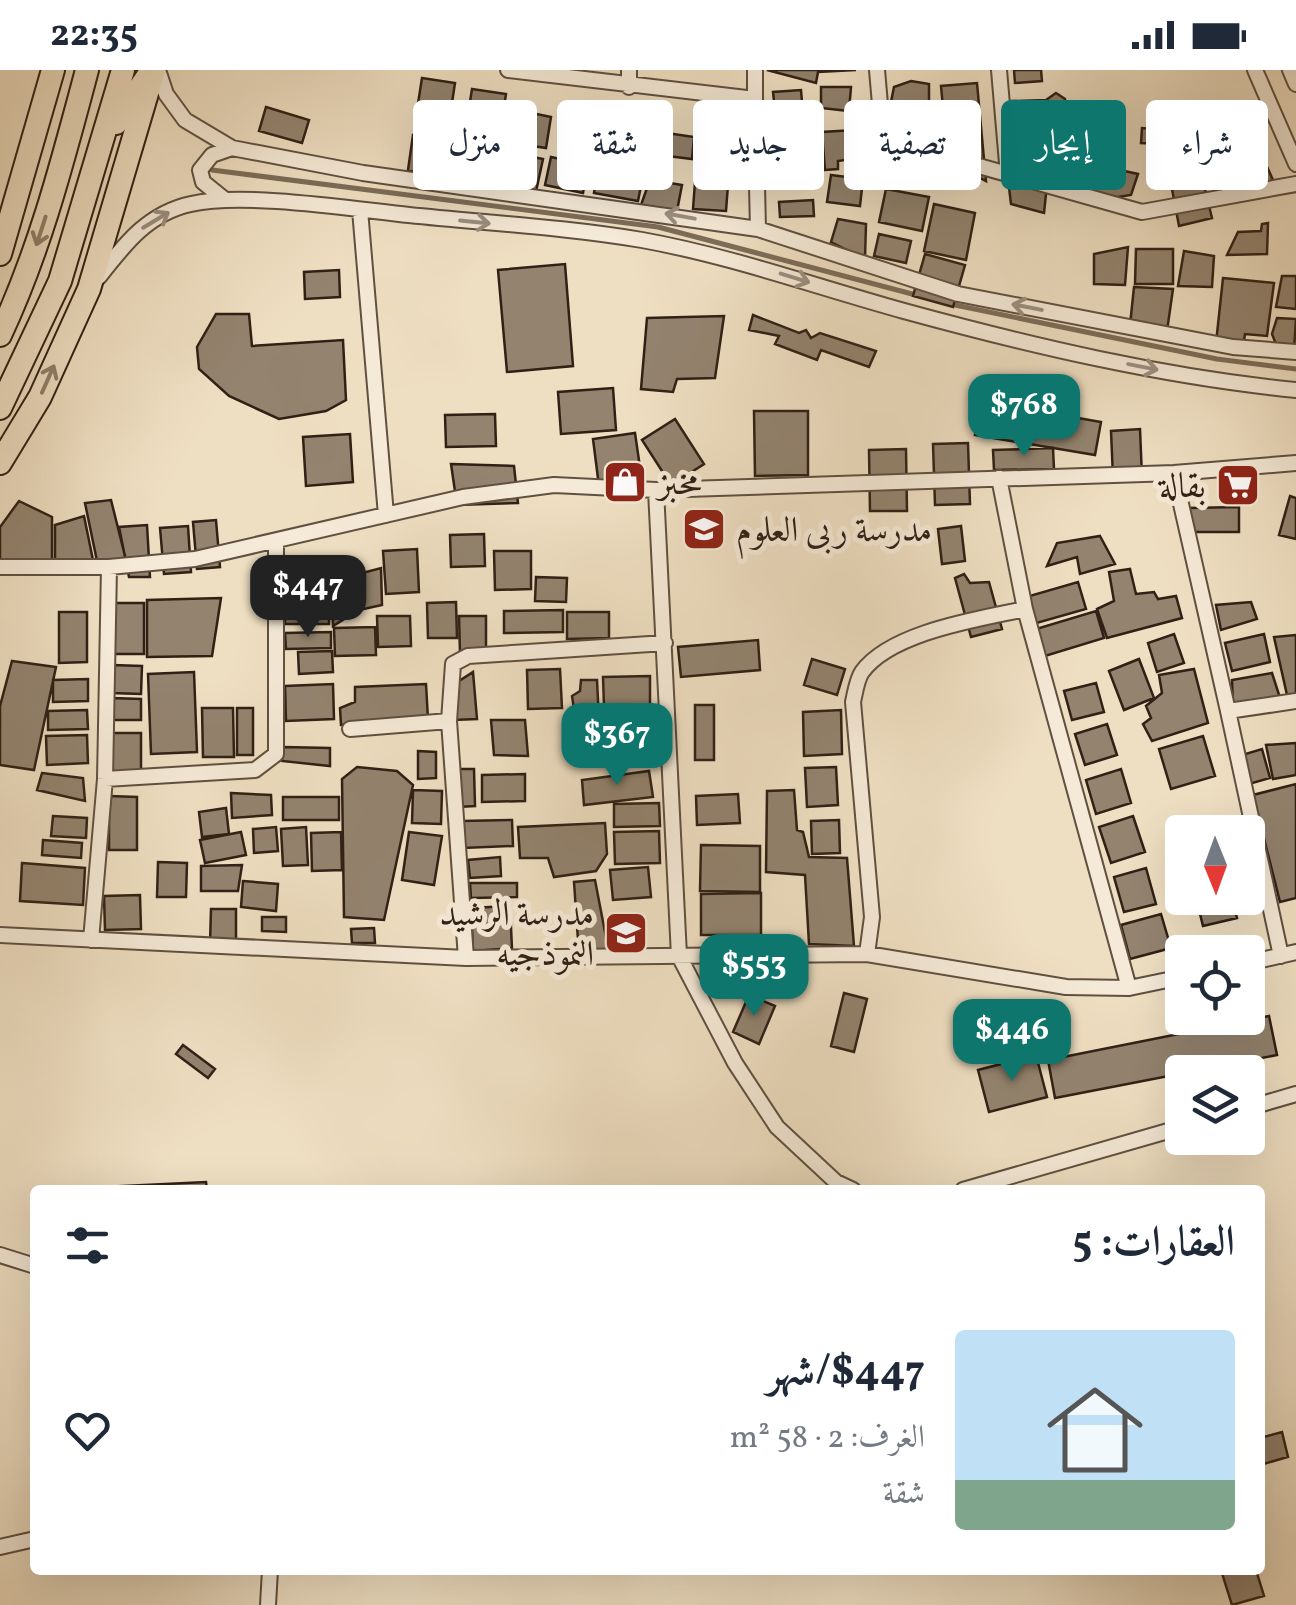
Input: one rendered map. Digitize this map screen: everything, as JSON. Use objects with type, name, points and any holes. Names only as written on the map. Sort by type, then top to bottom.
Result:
[{"type":"main road","points":[[0,254],[53,70]]},
{"type":"main road","points":[[0,335],[23,286],[50,205],[87,70]]},
{"type":"main road","points":[[0,408],[60,281],[106,138],[123,70]]},
{"type":"main road","points":[[106,138],[155,70]]},
{"type":"main road","points":[[0,463],[40,396],[89,290],[155,70]]},
{"type":"street","points":[[155,70],[185,120],[232,148],[363,173],[758,229],[958,294],[1233,347],[1296,352]]},
{"type":"street","points":[[508,70],[630,88],[755,99]]},
{"type":"street","points":[[629,70],[630,88]]},
{"type":"street","points":[[755,70],[758,229]]},
{"type":"street","points":[[877,70],[883,139],[1001,173]]},
{"type":"street","points":[[999,70],[1002,100]]},
{"type":"street","points":[[1255,70],[1296,164]]},
{"type":"street","points":[[1290,70],[1296,84]]},
{"type":"street","points":[[224,199],[203,182],[200,170],[212,155],[232,148]]},
{"type":"street","points":[[1062,190],[1142,212],[1296,184]]},
{"type":"street","points":[[89,290],[131,236],[158,216],[188,204],[224,199],[360,210],[640,240],[767,270],[1061,351],[1228,384],[1296,390]]},
{"type":"street","points":[[360,210],[386,515]]},
{"type":"street","points":[[4,565],[108,567],[195,559],[463,497],[554,485],[656,490],[1174,473],[1296,463]]},
{"type":"street","points":[[1174,473],[1289,954]]},
{"type":"street","points":[[998,478],[1025,609],[1128,988]]},
{"type":"street","points":[[656,490],[678,956],[734,1063],[776,1127],[842,1185]]},
{"type":"street","points":[[105,779],[255,770],[276,754],[276,543]]},
{"type":"street","points":[[91,940],[105,779],[108,567]]},
{"type":"street","points":[[867,954],[872,917],[853,702],[860,673],[883,653],[920,636],[1025,609]]},
{"type":"street","points":[[466,958],[449,721],[452,664],[458,658],[664,643]]},
{"type":"street","points":[[1228,711],[1296,700]]},
{"type":"street","points":[[350,730],[449,721]]},
{"type":"street","points":[[0,922],[38,936]]},
{"type":"street","points":[[0,935],[466,958],[867,954],[1066,987],[1128,988],[1165,980]]},
{"type":"street","points":[[1265,1103],[1296,1094]]},
{"type":"street","points":[[980,1185],[1165,1132]]},
{"type":"street","points":[[0,1255],[30,1264]]},
{"type":"street","points":[[0,1546],[30,1540]]},
{"type":"street","points":[[268,1605],[270,1575]]},
{"type":"building","points":[[767,70],[856,70],[818,72],[816,83]]},
{"type":"building","points":[[1014,70],[1041,70],[1042,81],[1015,83]]},
{"type":"building","points":[[422,78],[455,83],[452,100],[419,100]]},
{"type":"building","points":[[911,81],[929,84],[929,100],[891,100],[894,87]]},
{"type":"building","points":[[977,83],[979,100],[942,100],[941,86]]},
{"type":"building","points":[[821,87],[851,87],[844,110],[824,108]]},
{"type":"building","points":[[472,89],[506,94],[505,100],[470,100]]},
{"type":"building","points":[[801,90],[802,100],[774,100],[773,92]]},
{"type":"building","points":[[1056,93],[1065,99],[1065,100],[1046,100]]},
{"type":"building","points":[[266,107],[309,120],[302,143],[259,131]]},
{"type":"building","points":[[537,114],[551,117],[546,148],[537,147]]},
{"type":"building","points":[[981,127],[986,181],[981,178]]},
{"type":"building","points":[[1142,128],[1146,128],[1146,143],[1141,143]]},
{"type":"building","points":[[844,131],[844,160],[838,161],[838,169],[825,170],[824,132]]},
{"type":"building","points":[[673,134],[693,137],[692,159],[673,157]]},
{"type":"building","points":[[413,135],[413,171],[408,170]]},
{"type":"building","points":[[551,157],[557,158],[557,188],[545,185]]},
{"type":"building","points":[[537,158],[543,159],[537,187]]},
{"type":"building","points":[[1126,171],[1138,174],[1131,195],[1105,199],[1080,192],[1126,190]]},
{"type":"building","points":[[831,175],[844,177],[844,190],[862,190],[860,206],[827,202]]},
{"type":"building","points":[[673,184],[682,185],[677,211],[641,205],[646,190],[673,190]]},
{"type":"building","points":[[516,190],[536,190],[534,201],[514,200]]},
{"type":"building","points":[[594,190],[640,190],[638,201],[594,193]]},
{"type":"building","points":[[694,190],[728,190],[726,211],[693,209]]},
{"type":"building","points":[[886,190],[929,197],[922,231],[879,222]]},
{"type":"building","points":[[1009,190],[1046,190],[1044,213],[1011,204]]},
{"type":"building","points":[[1172,190],[1205,190],[1212,218],[1179,226]]},
{"type":"building","points":[[813,200],[814,216],[780,217],[779,202]]},
{"type":"building","points":[[934,204],[975,213],[966,260],[924,251]]},
{"type":"building","points":[[838,219],[866,224],[865,259],[831,242]]},
{"type":"building","points":[[1268,223],[1267,254],[1227,255],[1238,232],[1261,231],[1262,224]]},
{"type":"building","points":[[879,234],[911,241],[906,263],[874,256]]},
{"type":"building","points":[[1128,247],[1125,285],[1094,284],[1094,254]]},
{"type":"building","points":[[1136,249],[1173,249],[1173,284],[1135,284]]},
{"type":"building","points":[[1184,251],[1214,256],[1212,287],[1178,286]]},
{"type":"building","points":[[925,254],[965,265],[953,307],[913,296]]},
{"type":"building","points":[[565,264],[573,366],[507,372],[498,270]]},
{"type":"building","points":[[339,270],[340,297],[305,299],[304,272]]},
{"type":"building","points":[[1282,276],[1296,276],[1296,309],[1276,307]]},
{"type":"building","points":[[1223,278],[1274,283],[1267,336],[1245,334],[1243,347],[1216,343]]},
{"type":"building","points":[[1134,287],[1173,289],[1167,331],[1130,325]]},
{"type":"building","points":[[216,314],[249,314],[252,346],[343,340],[346,400],[326,411],[279,419],[229,396],[199,369],[197,347]]},
{"type":"building","points":[[753,315],[799,333],[806,330],[811,338],[820,333],[876,351],[869,367],[821,350],[817,360],[775,344],[779,336],[749,330]]},
{"type":"building","points":[[724,316],[715,378],[677,379],[673,392],[641,389],[647,318]]},
{"type":"building","points":[[1277,318],[1296,319],[1294,350],[1277,347],[1272,334]]},
{"type":"building","points":[[613,388],[616,430],[561,434],[558,392]]},
{"type":"building","points":[[981,401],[1101,422],[1095,455],[975,435]]},
{"type":"building","points":[[754,411],[808,411],[808,475],[755,476]]},
{"type":"building","points":[[495,414],[496,446],[446,447],[445,415]]},
{"type":"building","points":[[675,419],[704,464],[671,485],[642,440]]},
{"type":"building","points":[[1140,429],[1142,477],[1113,478],[1111,431]]},
{"type":"building","points":[[635,433],[643,488],[600,494],[593,439]]},
{"type":"building","points":[[350,434],[353,482],[306,486],[303,437]]},
{"type":"building","points":[[968,443],[970,504],[935,505],[933,444]]},
{"type":"building","points":[[1053,448],[1054,469],[994,470],[993,450]]},
{"type":"building","points":[[906,449],[907,511],[870,511],[869,450]]},
{"type":"building","points":[[451,464],[514,466],[518,503],[457,505]]},
{"type":"building","points":[[1290,496],[1296,498],[1296,539],[1279,535]]},
{"type":"building","points":[[111,500],[127,564],[98,566],[85,503]]},
{"type":"building","points":[[19,501],[52,517],[52,572],[17,574],[0,559],[0,527]]},
{"type":"building","points":[[1239,507],[1239,532],[1189,532],[1189,508]]},
{"type":"building","points":[[84,516],[94,565],[55,572],[55,525]]},
{"type":"building","points":[[216,520],[220,567],[197,569],[193,522]]},
{"type":"building","points":[[147,525],[150,577],[129,577],[119,527]]},
{"type":"building","points":[[188,526],[191,572],[164,574],[160,528]]},
{"type":"building","points":[[961,526],[965,561],[942,564],[938,529]]},
{"type":"building","points":[[484,534],[485,566],[451,567],[450,535]]},
{"type":"building","points":[[1100,536],[1115,564],[1080,574],[1077,557],[1047,566],[1057,543]]},
{"type":"building","points":[[417,549],[419,592],[386,594],[383,551]]},
{"type":"building","points":[[494,551],[531,551],[531,589],[495,590]]},
{"type":"building","points":[[381,568],[382,605],[359,610],[333,626],[332,581]]},
{"type":"building","points":[[1130,569],[1136,594],[1154,592],[1158,599],[1176,596],[1182,618],[1107,638],[1097,609],[1114,601],[1109,572]]},
{"type":"building","points":[[964,574],[970,583],[989,582],[1002,629],[971,637],[955,578]]},
{"type":"building","points":[[284,575],[329,575],[329,624],[285,624]]},
{"type":"building","points":[[536,577],[567,578],[566,602],[535,601]]},
{"type":"building","points":[[1078,582],[1086,609],[1033,624],[1026,597]]},
{"type":"building","points":[[221,598],[212,656],[147,657],[147,600]]},
{"type":"building","points":[[456,602],[457,638],[428,638],[427,603]]},
{"type":"building","points":[[1251,602],[1257,619],[1221,630],[1216,605]]},
{"type":"building","points":[[114,603],[144,603],[144,654],[114,654]]},
{"type":"building","points":[[563,610],[563,632],[504,633],[504,611]]},
{"type":"building","points":[[1096,611],[1104,638],[1045,656],[1036,629]]},
{"type":"building","points":[[59,612],[87,612],[87,662],[59,663]]},
{"type":"building","points":[[567,612],[609,612],[609,638],[567,639]]},
{"type":"building","points":[[377,616],[410,616],[411,646],[378,647]]},
{"type":"building","points":[[459,616],[486,616],[486,653],[460,653]]},
{"type":"building","points":[[375,627],[376,655],[335,656],[334,628]]},
{"type":"building","points":[[331,632],[331,648],[286,649],[285,633]]},
{"type":"building","points":[[1174,634],[1184,663],[1157,672],[1148,643]]},
{"type":"building","points":[[1264,634],[1270,662],[1232,671],[1225,643]]},
{"type":"building","points":[[1296,635],[1296,695],[1287,695],[1274,637]]},
{"type":"building","points":[[758,640],[760,670],[681,677],[678,647]]},
{"type":"building","points":[[332,651],[333,672],[299,674],[298,652]]},
{"type":"building","points":[[812,659],[845,669],[837,695],[804,685]]},
{"type":"building","points":[[1139,659],[1154,698],[1124,710],[1109,671]]},
{"type":"building","points":[[12,661],[56,667],[34,770],[0,765],[0,706]]},
{"type":"building","points":[[112,665],[142,666],[141,694],[111,693]]},
{"type":"building","points":[[560,669],[562,708],[528,709],[527,670]]},
{"type":"building","points":[[1194,669],[1208,723],[1152,741],[1143,724],[1151,718],[1146,706],[1162,693],[1159,675]]},
{"type":"building","points":[[194,672],[197,752],[151,754],[148,674]]},
{"type":"building","points":[[473,672],[477,719],[453,720],[453,685]]},
{"type":"building","points":[[1272,673],[1281,701],[1233,707],[1232,680]]},
{"type":"building","points":[[650,676],[650,705],[604,706],[603,677]]},
{"type":"building","points":[[88,679],[88,701],[53,702],[53,680]]},
{"type":"building","points":[[581,680],[597,680],[599,721],[568,722],[566,715],[574,709],[572,696],[580,691]]},
{"type":"building","points":[[1096,683],[1104,712],[1072,720],[1064,691]]},
{"type":"building","points":[[333,684],[334,719],[286,721],[285,686]]},
{"type":"building","points":[[426,684],[428,719],[341,725],[340,708],[355,702],[355,687]]},
{"type":"building","points":[[111,698],[141,699],[141,720],[111,720]]},
{"type":"building","points":[[695,705],[714,705],[714,760],[695,760]]},
{"type":"building","points":[[202,708],[233,708],[234,757],[203,757]]},
{"type":"building","points":[[237,708],[253,708],[253,755],[237,755]]},
{"type":"building","points":[[87,710],[88,729],[48,730],[48,711]]},
{"type":"building","points":[[841,710],[842,754],[804,756],[803,712]]},
{"type":"building","points":[[649,717],[650,738],[613,739],[613,718]]},
{"type":"building","points":[[491,720],[525,720],[528,756],[494,755]]},
{"type":"building","points":[[1107,724],[1117,755],[1085,765],[1075,734]]},
{"type":"building","points":[[111,733],[141,733],[141,775],[110,775]]},
{"type":"building","points":[[87,735],[88,763],[47,765],[46,736]]},
{"type":"building","points":[[1203,736],[1215,776],[1171,789],[1159,749]]},
{"type":"building","points":[[1296,743],[1296,775],[1273,779],[1266,745]]},
{"type":"building","points":[[283,747],[330,748],[330,766],[282,761]]},
{"type":"building","points":[[1262,749],[1270,778],[1249,784],[1242,755]]},
{"type":"building","points":[[418,751],[436,752],[436,778],[418,779]]},
{"type":"building","points":[[357,767],[397,771],[413,785],[384,920],[344,917],[342,779]]},
{"type":"building","points":[[836,767],[838,805],[807,807],[805,768]]},
{"type":"building","points":[[457,769],[474,769],[475,806],[458,807]]},
{"type":"building","points":[[1121,769],[1131,803],[1096,814],[1086,780]]},
{"type":"building","points":[[649,771],[653,797],[584,805],[582,780]]},
{"type":"building","points":[[42,773],[83,778],[85,801],[37,790]]},
{"type":"building","points":[[525,774],[525,801],[482,802],[482,775]]},
{"type":"building","points":[[1296,784],[1296,898],[1280,902],[1265,843],[1265,815],[1258,815],[1253,795]]},
{"type":"building","points":[[413,790],[442,791],[441,824],[412,823]]},
{"type":"building","points":[[794,790],[797,830],[803,832],[809,857],[847,858],[854,946],[809,944],[805,875],[766,872],[767,791]]},
{"type":"building","points":[[231,793],[271,795],[272,815],[232,818]]},
{"type":"building","points":[[738,794],[740,823],[697,825],[696,796]]},
{"type":"building","points":[[109,796],[137,797],[137,850],[109,850]]},
{"type":"building","points":[[283,797],[339,797],[339,820],[283,820]]},
{"type":"building","points":[[659,803],[660,826],[614,827],[614,804]]},
{"type":"building","points":[[226,808],[229,834],[202,837],[199,812]]},
{"type":"building","points":[[53,816],[87,818],[86,838],[51,836]]},
{"type":"building","points":[[1133,816],[1145,852],[1111,863],[1099,827]]},
{"type":"building","points":[[512,820],[513,846],[463,848],[462,821]]},
{"type":"building","points":[[839,820],[840,853],[812,854],[811,821]]},
{"type":"building","points":[[605,823],[607,854],[596,871],[554,877],[548,858],[520,858],[518,827]]},
{"type":"building","points":[[276,827],[278,851],[254,853],[253,829]]},
{"type":"building","points":[[306,827],[308,865],[283,866],[281,829]]},
{"type":"building","points":[[659,831],[660,863],[615,864],[614,832]]},
{"type":"building","points":[[241,832],[246,855],[205,863],[200,840]]},
{"type":"building","points":[[341,832],[342,870],[312,871],[311,833]]},
{"type":"building","points":[[409,832],[442,836],[434,885],[402,880]]},
{"type":"building","points":[[43,840],[82,843],[81,858],[42,855]]},
{"type":"building","points":[[701,845],[760,846],[760,892],[700,891]]},
{"type":"building","points":[[500,857],[501,876],[470,878],[468,860]]},
{"type":"building","points":[[158,862],[187,863],[186,897],[157,897]]},
{"type":"building","points":[[22,863],[85,868],[83,905],[20,901]]},
{"type":"building","points":[[242,865],[238,891],[201,891],[201,866]]},
{"type":"building","points":[[648,867],[651,897],[613,900],[610,870]]},
{"type":"building","points":[[1146,868],[1156,904],[1124,912],[1114,877]]},
{"type":"building","points":[[595,880],[609,953],[579,955],[574,882]]},
{"type":"building","points":[[243,881],[278,884],[276,911],[241,907]]},
{"type":"building","points":[[470,883],[517,883],[517,897],[471,898]]},
{"type":"building","points":[[761,893],[761,935],[701,935],[701,894]]},
{"type":"building","points":[[140,895],[141,929],[105,930],[104,896]]},
{"type":"building","points":[[510,906],[512,948],[473,951],[471,908]]},
{"type":"building","points":[[211,909],[236,909],[236,944],[210,944]]},
{"type":"building","points":[[1161,914],[1167,935],[1165,950],[1130,959],[1121,925]]},
{"type":"building","points":[[1200,915],[1236,915],[1237,918],[1203,926]]},
{"type":"building","points":[[262,917],[286,917],[286,932],[262,931]]},
{"type":"building","points":[[374,928],[375,943],[352,943],[351,929]]},
{"type":"building","points":[[844,993],[867,999],[854,1052],[831,1046]]},
{"type":"building","points":[[749,995],[775,1006],[759,1044],[733,1032]]},
{"type":"building","points":[[1269,1016],[1277,1055],[1165,1055],[1165,1077],[1055,1098],[1048,1060],[1174,1035],[1265,1035],[1265,1017]]},
{"type":"building","points":[[183,1045],[215,1069],[208,1078],[176,1054]]},
{"type":"building","points":[[1036,1055],[1047,1097],[989,1112],[978,1070]]},
{"type":"building","points":[[206,1182],[206,1185],[144,1185]]},
{"type":"building","points":[[1282,1432],[1288,1457],[1265,1464],[1265,1437]]},
{"type":"building","points":[[1223,1575],[1258,1575],[1264,1596],[1232,1605]]},
{"type":"waterway","points":[[212,170],[658,227],[916,295]]},
{"type":"waterway","points":[[950,304],[1217,359],[1296,369]]},
{"type":"place","name":"مخبز","points":[[625,482]]},
{"type":"place","name":"بقالة","points":[[1238,485]]},
{"type":"place","name":"مدرسة ربى العلوم","points":[[704,529]]},
{"type":"place","name":"مدرسة الرشيد النموذجيه","points":[[626,933]]}]
